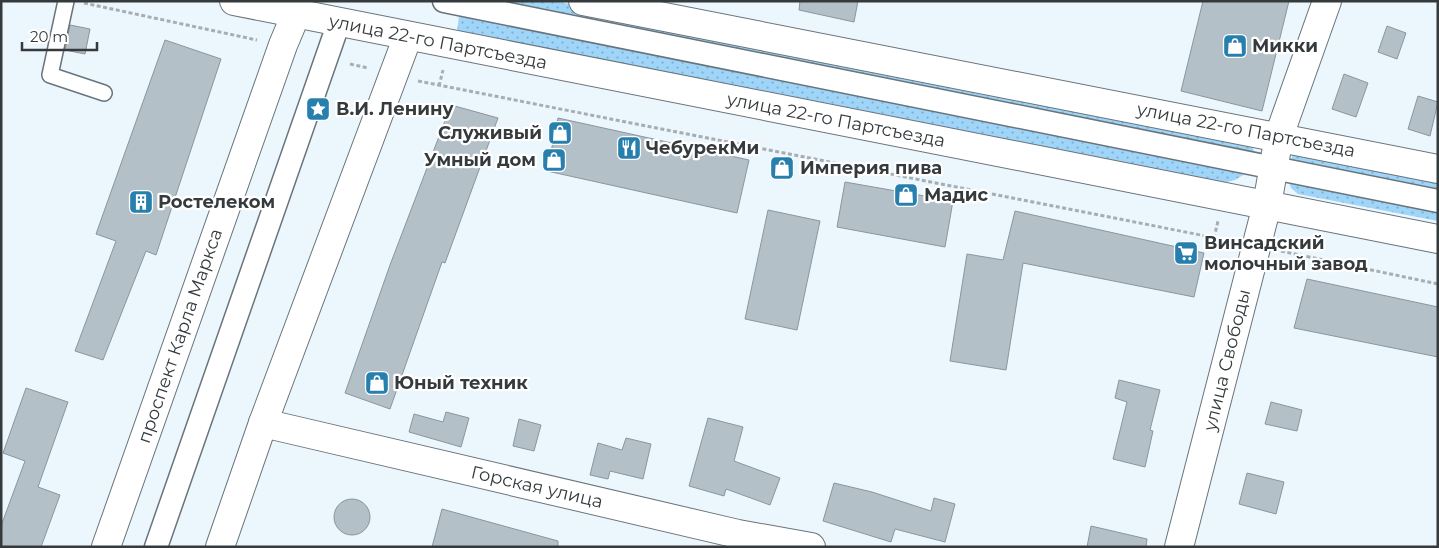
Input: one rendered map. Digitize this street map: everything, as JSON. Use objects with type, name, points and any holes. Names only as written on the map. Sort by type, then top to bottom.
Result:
[{"type":"street","name":"улица 22-го Партсъезда","points":[[234,1],[1438,240]]},
{"type":"street","points":[[444,1],[1438,201]]},
{"type":"street","name":"улица 22-го Партсъезда","points":[[583,1],[1279,136],[1438,169]]},
{"type":"street","name":"улица Свободы","points":[[1179,547],[1267,205],[1279,136],[1327,1]]},
{"type":"street","name":"проспект Карла Маркса","points":[[106,547],[283,45],[296,14]]},
{"type":"street","points":[[156,547],[339,22]]},
{"type":"street","points":[[220,547],[263,423],[408,36]]},
{"type":"street","name":"Горская улица","points":[[263,423],[736,540],[811,547]]},
{"type":"lane","points":[[66,1],[50,75],[104,93]]},
{"type":"path","points":[[83,3],[283,45]]},
{"type":"path","points":[[327,58],[439,86],[1257,246],[1438,284]]},
{"type":"shaded area","points":[[496,1],[554,1],[1217,131],[1251,142],[1255,155]]},
{"type":"shaded area","points":[[459,16],[1251,170],[1235,180],[1223,183],[457,32]]},
{"type":"shaded area","points":[[1293,154],[1438,180],[1438,194],[1289,165]]},
{"type":"shaded area","points":[[1288,178],[1438,207],[1438,221],[1298,194],[1291,188]]},
{"type":"building","points":[[800,1],[858,1],[854,22],[799,10]]},
{"type":"building","name":"Микки","points":[[1203,1],[1289,1],[1262,111],[1181,91]]},
{"type":"building","points":[[70,25],[90,29],[85,54],[65,50]]},
{"type":"building","points":[[1387,26],[1406,33],[1397,59],[1378,52]]},
{"type":"building","points":[[165,40],[221,59],[156,255],[146,251],[103,360],[75,351],[116,241],[96,234]]},
{"type":"building","points":[[1344,74],[1368,83],[1356,117],[1332,109]]},
{"type":"building","points":[[1418,96],[1438,102],[1430,136],[1408,129]]},
{"type":"building","points":[[451,105],[498,118],[445,263],[442,262],[390,409],[345,393],[390,265]]},
{"type":"building","points":[[558,118],[749,160],[737,213],[547,171]]},
{"type":"building","points":[[845,182],[953,201],[945,247],[837,227]]},
{"type":"building","points":[[768,210],[820,221],[797,330],[745,319]]},
{"type":"building","points":[[1015,211],[1204,253],[1194,297],[1023,263],[1006,370],[950,361],[967,254],[1003,260]]},
{"type":"building","points":[[1307,279],[1438,307],[1438,357],[1294,328]]},
{"type":"building","points":[[1119,380],[1160,390],[1150,430],[1153,431],[1145,467],[1113,459],[1127,402],[1115,398]]},
{"type":"building","points":[[26,388],[68,402],[38,487],[60,495],[41,547],[1,547],[1,526],[25,461],[3,453]]},
{"type":"building","points":[[1271,402],[1302,410],[1297,431],[1265,424]]},
{"type":"building","points":[[446,412],[469,418],[461,447],[409,432],[414,414],[443,422]]},
{"type":"building","points":[[708,418],[743,427],[734,461],[780,478],[770,505],[726,489],[724,496],[689,486]]},
{"type":"building","points":[[519,419],[541,425],[534,451],[513,446]]},
{"type":"building","points":[[626,438],[651,444],[643,479],[610,471],[608,479],[590,475],[598,443],[622,450]]},
{"type":"building","points":[[1247,473],[1284,482],[1276,514],[1239,504]]},
{"type":"building","points":[[834,483],[872,492],[931,511],[934,498],[955,504],[945,542],[895,529],[891,542],[823,521]]},
{"type":"building","points":[[352,499],[359,500],[365,504],[369,510],[369,524],[365,530],[359,534],[352,535],[345,534],[339,530],[335,524],[334,517],[335,510],[339,504],[345,500]]},
{"type":"building","points":[[442,509],[558,541],[558,547],[432,547]]},
{"type":"building","points":[[1091,526],[1147,539],[1146,547],[1087,547]]},
{"type":"place","name":"Микки","points":[[1235,46]]},
{"type":"place","name":"В.И. Ленину","points":[[318,109]]},
{"type":"place","name":"Служивый","points":[[560,133]]},
{"type":"place","name":"ЧебурекМи","points":[[629,148]]},
{"type":"place","name":"Умный дом","points":[[554,160]]},
{"type":"place","name":"Империя пива","points":[[782,168]]},
{"type":"place","name":"Мадис","points":[[906,195]]},
{"type":"place","name":"Ростелеком","points":[[141,202]]},
{"type":"place","name":"Винсадский молочный завод","points":[[1186,253]]},
{"type":"place","name":"Юный техник","points":[[377,383]]}]
